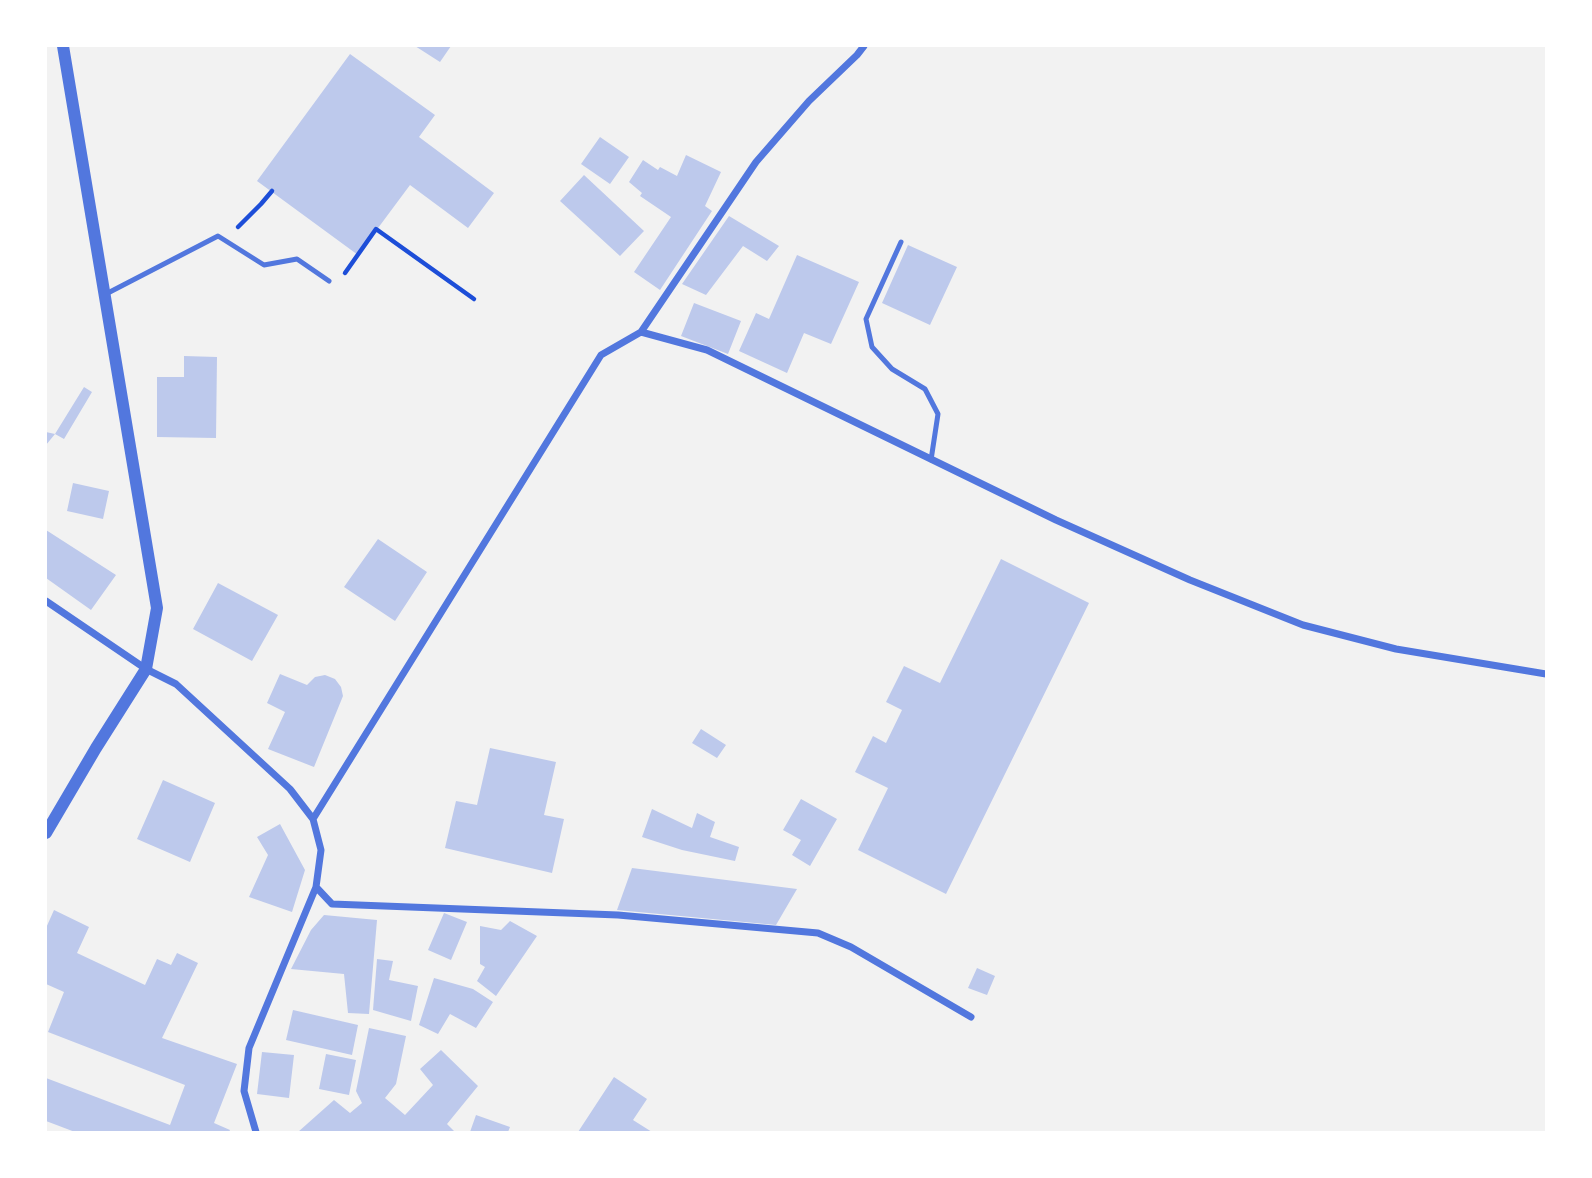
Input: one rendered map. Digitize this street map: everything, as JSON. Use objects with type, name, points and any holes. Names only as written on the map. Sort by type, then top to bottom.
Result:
[{"type":"street","points":[[46,832],[146,669],[157,608],[62,46]]},
{"type":"street","points":[[313,819],[601,355],[641,332],[757,162],[809,101],[864,46]]},
{"type":"street","points":[[641,332],[707,350],[1056,520],[1153,564],[1303,625],[1395,649],[1546,674]]},
{"type":"street","points":[[46,601],[146,669],[176,684],[290,789],[313,819],[321,850],[316,887],[249,1048],[244,1091],[256,1132]]},
{"type":"street","points":[[316,887],[332,904],[618,915],[818,933],[851,947],[971,1017]]},
{"type":"lane","points":[[104,295],[218,236],[264,265],[297,259],[329,281]]},
{"type":"lane","points":[[901,242],[866,319],[872,347],[892,369],[925,389],[938,414],[931,460]]},
{"type":"path","points":[[224,240],[272,191]]},
{"type":"path","points":[[329,281],[336,285],[376,229],[474,299]]},
{"type":"building","points":[[415,46],[451,46],[440,62]]},
{"type":"building","points":[[350,54],[435,115],[419,137],[494,193],[468,228],[410,185],[358,255],[257,181]]},
{"type":"building","points":[[600,137],[629,157],[610,184],[581,164]]},
{"type":"building","points":[[686,155],[721,172],[705,206],[712,211],[660,290],[634,272],[671,217],[640,196],[642,193],[629,182],[643,160],[658,170],[660,167],[677,176]]},
{"type":"building","points":[[584,175],[644,231],[620,256],[560,201]]},
{"type":"building","points":[[729,216],[779,246],[767,261],[743,246],[706,295],[682,284]]},
{"type":"building","points":[[908,245],[957,267],[930,325],[882,303]]},
{"type":"building","points":[[797,255],[859,282],[831,344],[804,333],[787,373],[739,351],[756,313],[769,319]]},
{"type":"building","points":[[694,303],[741,321],[728,354],[681,336]]},
{"type":"building","points":[[184,356],[217,357],[216,438],[157,437],[157,377],[184,377]]},
{"type":"building","points":[[84,387],[92,392],[64,439],[55,434]]},
{"type":"building","points":[[46,432],[55,434],[46,445]]},
{"type":"building","points":[[73,483],[109,491],[103,519],[67,511]]},
{"type":"building","points":[[46,530],[116,575],[91,610],[46,578]]},
{"type":"building","points":[[378,539],[427,572],[395,621],[344,587]]},
{"type":"building","points":[[1001,559],[1089,603],[946,894],[858,850],[888,788],[855,772],[873,736],[886,743],[902,710],[886,702],[904,666],[940,683]]},
{"type":"building","points":[[218,583],[278,615],[252,661],[193,629]]},
{"type":"building","points":[[280,674],[307,685],[315,677],[325,675],[335,679],[341,687],[343,696],[314,767],[268,749],[285,712],[267,703]]},
{"type":"building","points":[[701,729],[726,745],[717,758],[692,743]]},
{"type":"building","points":[[490,748],[556,762],[544,815],[564,819],[552,873],[445,848],[456,801],[477,805]]},
{"type":"building","points":[[163,780],[215,803],[190,862],[137,839]]},
{"type":"building","points":[[801,799],[837,819],[810,866],[792,855],[801,840],[783,830]]},
{"type":"building","points":[[652,809],[692,828],[697,813],[715,822],[710,837],[739,847],[735,861],[682,850],[642,837]]},
{"type":"building","points":[[280,824],[305,870],[292,912],[249,897],[268,855],[257,837]]},
{"type":"building","points":[[632,868],[797,889],[776,925],[617,910]]},
{"type":"building","points":[[54,910],[89,927],[77,953],[145,985],[157,959],[171,965],[177,953],[198,963],[162,1038],[237,1064],[214,1123],[230,1130],[229,1132],[75,1132],[46,1121],[46,1078],[170,1125],[185,1085],[48,1032],[64,992],[46,984],[46,928]]},
{"type":"building","points":[[444,913],[467,922],[451,960],[428,950]]},
{"type":"building","points":[[324,915],[377,920],[369,1014],[348,1013],[344,974],[291,969],[311,930]]},
{"type":"building","points":[[510,921],[537,936],[496,996],[477,981],[485,967],[480,964],[480,926],[501,930]]},
{"type":"building","points":[[377,959],[393,961],[389,980],[418,986],[411,1021],[373,1010]]},
{"type":"building","points":[[977,968],[995,976],[987,995],[968,988]]},
{"type":"building","points":[[434,978],[473,989],[493,1002],[476,1028],[450,1014],[438,1034],[419,1025]]},
{"type":"building","points":[[293,1010],[358,1025],[352,1055],[286,1040]]},
{"type":"building","points":[[369,1028],[406,1036],[396,1084],[385,1098],[405,1115],[433,1085],[420,1069],[441,1050],[478,1086],[447,1124],[455,1132],[298,1132],[334,1100],[350,1113],[362,1103],[356,1091]]},
{"type":"building","points":[[262,1052],[294,1055],[289,1098],[257,1094]]},
{"type":"building","points":[[326,1054],[356,1060],[349,1095],[319,1089]]},
{"type":"building","points":[[614,1077],[647,1099],[633,1120],[652,1132],[578,1132]]},
{"type":"building","points":[[476,1115],[510,1127],[508,1132],[470,1132]]}]
